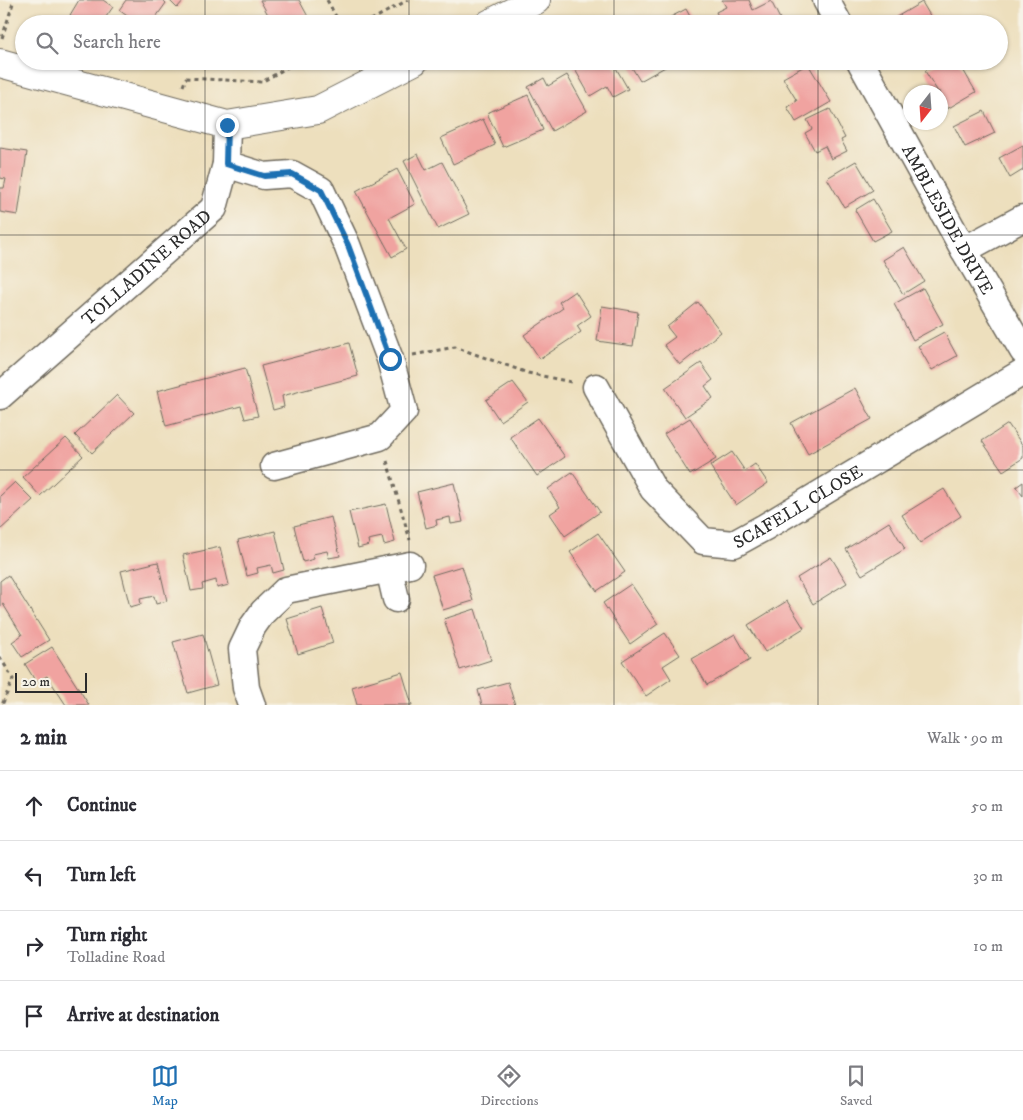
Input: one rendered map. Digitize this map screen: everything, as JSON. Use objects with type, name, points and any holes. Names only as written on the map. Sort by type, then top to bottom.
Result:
[{"type":"main road","points":[[507,15],[536,0]]},
{"type":"main road","points":[[0,63],[15,67]]},
{"type":"main road","points":[[26,70],[227,125],[318,110],[396,70]]},
{"type":"street","points":[[826,0],[834,15]]},
{"type":"street","name":"AMBLESIDE DRIVE","points":[[865,70],[964,250],[1023,351]]},
{"type":"street","name":"TOLLADINE ROAD","points":[[0,396],[214,208],[226,164],[227,125]]},
{"type":"street","points":[[226,164],[264,176],[292,174],[321,190],[348,245],[390,359],[404,411],[380,437],[274,466]]},
{"type":"street","points":[[964,250],[1023,218]]},
{"type":"street","name":"SCAFELL CLOSE","points":[[596,387],[653,489],[703,541],[734,544],[1023,372]]},
{"type":"street","points":[[252,705],[246,688],[242,649],[253,626],[286,590],[400,567],[396,599]]},
{"type":"path","points":[[0,43],[14,0]]},
{"type":"path","points":[[327,0],[335,15]]},
{"type":"path","points":[[380,15],[408,0]]},
{"type":"path","points":[[174,110],[186,78],[262,82],[283,70]]},
{"type":"path","points":[[390,359],[456,347],[528,373],[596,387]]},
{"type":"path","points":[[380,437],[415,558],[400,567]]},
{"type":"path","points":[[0,657],[13,679],[2,705]]},
{"type":"building","points":[[79,0],[103,0],[113,7],[107,15],[70,15]]},
{"type":"building","points":[[126,0],[163,0],[166,3],[157,15],[126,15],[119,10]]},
{"type":"building","points":[[169,0],[184,0],[177,8]]},
{"type":"building","points":[[260,0],[299,0],[307,15],[268,15]]},
{"type":"building","points":[[722,0],[749,0],[753,10],[771,1],[778,15],[718,15],[716,12],[726,7]]},
{"type":"building","points":[[922,2],[930,15],[900,15]]},
{"type":"building","points":[[686,9],[689,15],[675,15]]},
{"type":"building","points":[[575,70],[617,70],[628,89],[613,97],[607,86],[590,96]]},
{"type":"building","points":[[633,70],[660,70],[640,81]]},
{"type":"building","points":[[797,70],[812,70],[831,102],[796,122],[787,107],[797,101],[783,78]]},
{"type":"building","points":[[927,70],[963,70],[976,92],[948,108],[948,85],[934,85],[925,71]]},
{"type":"building","points":[[567,75],[587,111],[552,131],[528,87],[544,78],[548,86]]},
{"type":"building","points":[[528,95],[543,130],[503,147],[487,113]]},
{"type":"building","points":[[830,109],[845,138],[841,140],[847,151],[831,159],[825,146],[815,151],[805,133],[812,129],[807,120]]},
{"type":"building","points":[[984,111],[995,133],[965,147],[954,126]]},
{"type":"building","points":[[483,119],[495,145],[453,164],[441,138]]},
{"type":"building","points":[[1023,145],[1023,170],[1010,178],[999,158]]},
{"type":"building","points":[[0,148],[27,152],[18,215],[0,212],[0,188],[4,188],[6,179],[0,178]]},
{"type":"building","points":[[418,154],[426,170],[442,162],[469,214],[438,229],[404,161]]},
{"type":"building","points":[[856,161],[873,190],[844,207],[827,178]]},
{"type":"building","points":[[397,169],[415,204],[389,218],[406,249],[392,257],[356,191]]},
{"type":"building","points":[[873,199],[892,231],[873,241],[855,210]]},
{"type":"building","points":[[904,247],[924,281],[903,294],[883,260]]},
{"type":"building","points":[[923,288],[943,324],[913,340],[894,304]]},
{"type":"building","points":[[575,291],[591,316],[577,326],[581,332],[540,359],[524,335],[563,308],[559,302]]},
{"type":"building","points":[[698,302],[721,332],[680,365],[664,345],[675,337],[667,327]]},
{"type":"building","points":[[602,306],[638,312],[633,346],[597,341]]},
{"type":"building","points":[[944,332],[957,356],[932,370],[918,346]]},
{"type":"building","points":[[349,343],[358,376],[282,396],[284,407],[273,410],[261,366]]},
{"type":"building","points":[[701,363],[713,380],[705,386],[713,398],[685,417],[665,388]]},
{"type":"building","points":[[245,368],[258,416],[245,419],[241,406],[166,426],[157,391]]},
{"type":"building","points":[[513,382],[528,402],[500,421],[486,400]]},
{"type":"building","points":[[855,388],[872,419],[808,454],[791,423]]},
{"type":"building","points":[[117,395],[134,413],[92,453],[75,435]]},
{"type":"building","points":[[538,418],[565,457],[537,476],[510,437]]},
{"type":"building","points":[[690,418],[716,459],[690,475],[664,434]]},
{"type":"building","points":[[1008,424],[1023,446],[1023,458],[1003,471],[982,441]]},
{"type":"building","points":[[66,438],[83,456],[40,496],[23,477]]},
{"type":"building","points":[[732,452],[745,471],[755,464],[768,483],[736,505],[710,466]]},
{"type":"building","points":[[572,472],[600,512],[565,536],[550,514],[560,507],[548,489]]},
{"type":"building","points":[[15,482],[33,500],[0,530],[0,496]]},
{"type":"building","points":[[1023,482],[1023,496],[1016,487]]},
{"type":"building","points":[[454,483],[463,522],[451,524],[450,517],[436,520],[437,525],[426,528],[417,492]]},
{"type":"building","points":[[944,489],[961,516],[920,543],[902,515]]},
{"type":"building","points":[[386,504],[395,542],[384,545],[382,537],[368,540],[369,545],[358,548],[349,512]]},
{"type":"building","points":[[331,517],[340,556],[329,558],[327,551],[313,554],[314,559],[303,562],[294,526]]},
{"type":"building","points":[[889,522],[905,549],[862,575],[846,549]]},
{"type":"building","points":[[275,531],[284,570],[273,573],[271,565],[257,568],[258,573],[247,576],[238,540]]},
{"type":"building","points":[[598,533],[625,572],[597,591],[570,552]]},
{"type":"building","points":[[220,547],[229,585],[217,588],[216,580],[202,584],[203,589],[191,591],[183,555]]},
{"type":"building","points":[[831,557],[847,583],[813,604],[797,578]]},
{"type":"building","points":[[158,562],[167,601],[156,604],[154,596],[140,599],[141,604],[130,607],[121,571]]},
{"type":"building","points":[[462,566],[473,601],[443,610],[432,575]]},
{"type":"building","points":[[8,575],[49,640],[22,657],[12,642],[22,635],[3,604],[0,606],[0,581]]},
{"type":"building","points":[[631,584],[658,624],[630,644],[603,603]]},
{"type":"building","points":[[787,601],[804,628],[765,652],[748,625]]},
{"type":"building","points":[[322,608],[333,643],[298,654],[287,619]]},
{"type":"building","points":[[475,609],[491,660],[460,670],[444,619]]},
{"type":"building","points":[[665,633],[680,655],[663,666],[671,679],[646,696],[622,661]]},
{"type":"building","points":[[203,634],[217,685],[188,693],[173,642]]},
{"type":"building","points":[[735,634],[750,660],[707,685],[692,659]]},
{"type":"building","points":[[52,647],[89,705],[66,705],[47,676],[36,682],[25,664]]},
{"type":"building","points":[[402,672],[412,705],[357,705],[352,687]]},
{"type":"building","points":[[508,682],[515,705],[482,705],[478,690]]},
{"type":"route","points":[[227,125],[226,164],[264,176],[292,174],[321,190],[348,245],[390,359]]}]
